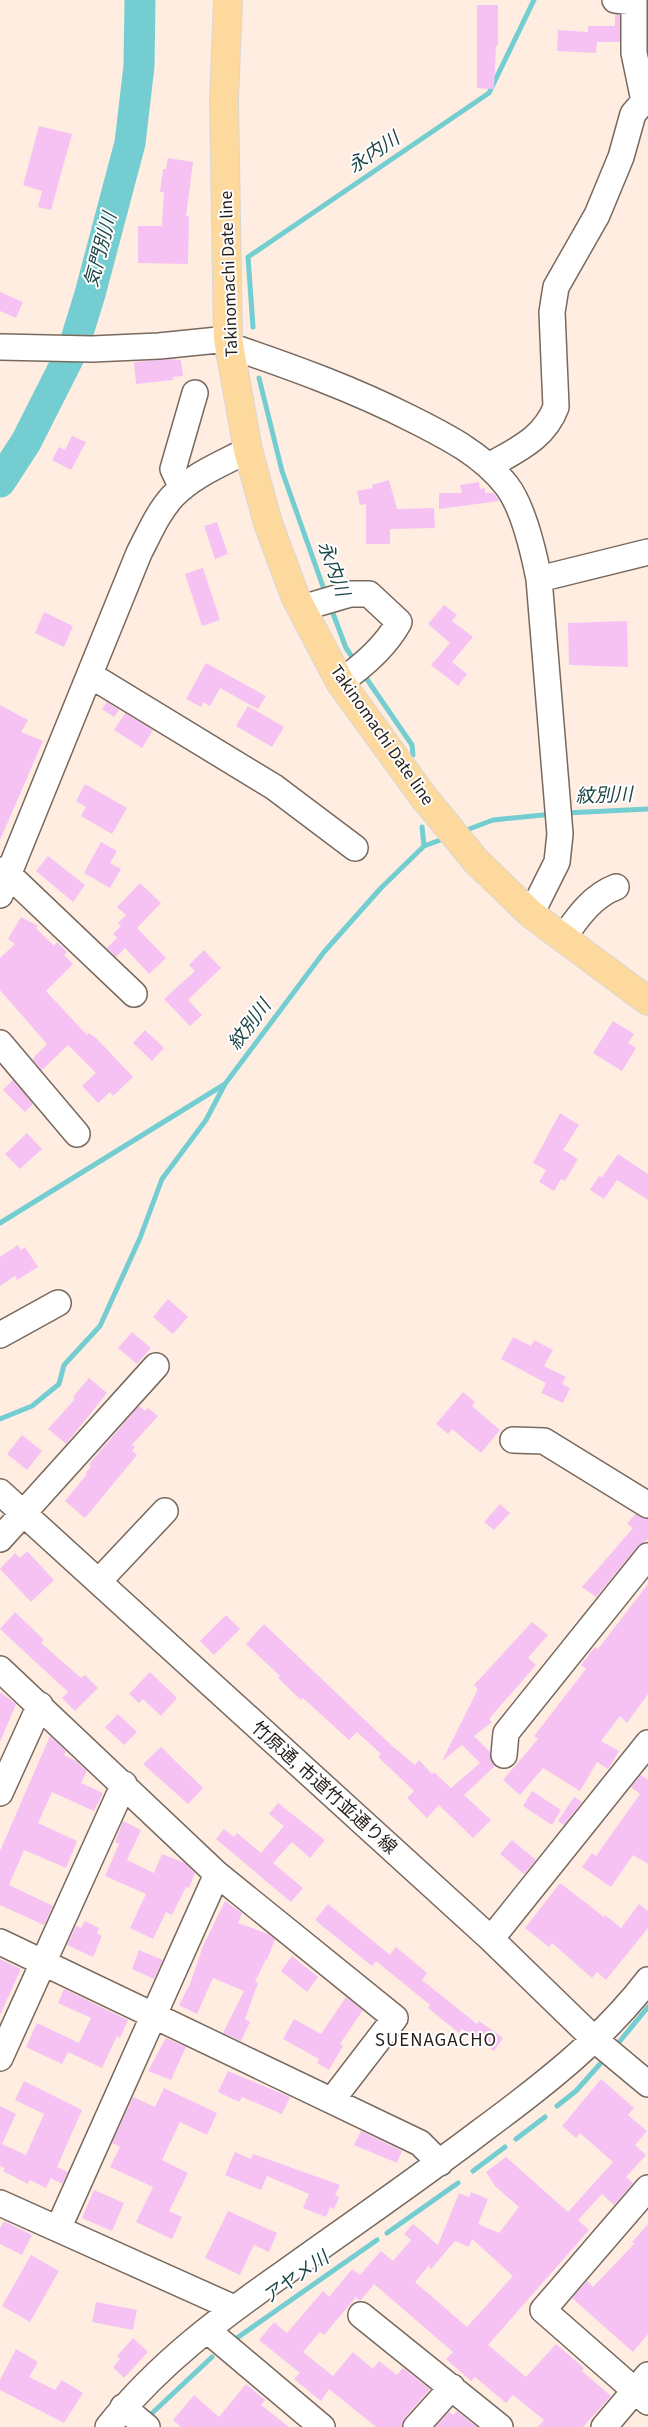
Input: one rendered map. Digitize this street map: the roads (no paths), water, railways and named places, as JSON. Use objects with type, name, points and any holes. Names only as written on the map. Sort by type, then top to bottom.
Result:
[{"type":"main road","name":"Takinomachi Date line","points":[[228,0],[224,99],[229,342],[248,450],[268,523],[302,608],[340,682],[422,795],[476,861],[531,914],[648,1001]]},
{"type":"street","points":[[489,466],[531,442],[550,421],[556,407],[552,312],[556,287],[598,215],[621,157],[633,114],[646,100],[634,54],[634,2],[615,0]]},
{"type":"street","points":[[2,346],[92,349],[229,342],[371,398],[463,446],[489,466],[509,488],[533,551],[539,579],[560,834],[557,862],[531,914]]},
{"type":"street","points":[[182,488],[173,470],[194,394]]},
{"type":"street","points":[[134,994],[3,879],[90,675],[139,553],[155,521],[172,497],[182,488],[248,450]]},
{"type":"street","points":[[539,579],[648,552]]},
{"type":"street","points":[[302,608],[350,594],[369,594],[399,622],[381,648],[340,682]]},
{"type":"street","points":[[90,675],[274,787],[355,848]]},
{"type":"street","points":[[563,938],[583,910],[606,891],[616,887]]},
{"type":"street","points":[[0,1043],[77,1134]]},
{"type":"street","points":[[0,1335],[58,1303]]},
{"type":"street","points":[[0,1538],[156,1366]]},
{"type":"street","points":[[513,1440],[544,1441],[648,1505]]},
{"type":"street","name":"竹原通, 市道竹並通り線","points":[[0,1492],[99,1580],[292,1759],[491,1939],[594,2039],[648,2084]]},
{"type":"street","points":[[99,1580],[165,1511]]},
{"type":"street","points":[[504,1755],[506,1733],[648,1556]]},
{"type":"street","points":[[0,1669],[124,1784],[217,1874],[395,2018],[332,2100]]},
{"type":"street","points":[[0,1793],[40,1705]]},
{"type":"street","points":[[491,1939],[648,1743]]},
{"type":"street","points":[[0,2058],[124,1784]]},
{"type":"street","points":[[58,2229],[217,1874]]},
{"type":"street","points":[[0,1942],[420,2143],[440,2162]]},
{"type":"street","points":[[108,2427],[123,2407],[172,2357],[234,2308],[440,2162],[533,2093],[594,2039],[633,2000],[648,1980]]},
{"type":"street","points":[[604,2427],[643,2389],[543,2310],[648,2188]]},
{"type":"street","points":[[0,2202],[234,2308]]},
{"type":"street","points":[[361,2315],[500,2427]]},
{"type":"street","points":[[207,2330],[322,2427]]},
{"type":"street","points":[[416,2427],[452,2387]]},
{"type":"street","points":[[123,2407],[147,2427]]},
{"type":"waterway","name":"気門別川","points":[[0,482],[26,442],[73,349],[90,294],[130,143],[139,66],[140,0]]},
{"type":"waterway","name":"永内川","points":[[253,327],[248,257],[489,93],[534,0]]},
{"type":"waterway","name":"永内川","points":[[259,378],[282,471],[326,595]]},
{"type":"waterway","name":"永内川","points":[[331,608],[346,648],[355,661]]},
{"type":"waterway","name":"永内川","points":[[362,672],[412,745],[413,755]]},
{"type":"waterway","name":"紋別川","points":[[566,813],[648,809]]},
{"type":"waterway","name":"紋別川","points":[[464,831],[493,820],[553,814]]},
{"type":"waterway","name":"永内川","points":[[422,827],[424,846]]},
{"type":"waterway","name":"紋別川","points":[[0,1419],[32,1406],[59,1384],[64,1365],[100,1326],[140,1238],[162,1179],[206,1120],[225,1084],[324,952],[380,889],[424,846],[446,838]]},
{"type":"waterway","points":[[0,1223],[225,1084]]},
{"type":"waterway","name":"アヤメ川","points":[[620,2041],[648,2007]]},
{"type":"waterway","name":"アヤメ川","points":[[557,2106],[576,2091],[600,2064]]},
{"type":"waterway","name":"アヤメ川","points":[[516,2139],[545,2117]]},
{"type":"waterway","name":"アヤメ川","points":[[473,2171],[505,2147]]},
{"type":"waterway","name":"アヤメ川","points":[[387,2233],[458,2183]]},
{"type":"waterway","name":"アヤメ川","points":[[234,2340],[377,2240]]},
{"type":"waterway","name":"アヤメ川","points":[[147,2418],[212,2357]]},
{"type":"district","name":"SUENAGACHO","points":[[436,2040]]}]
